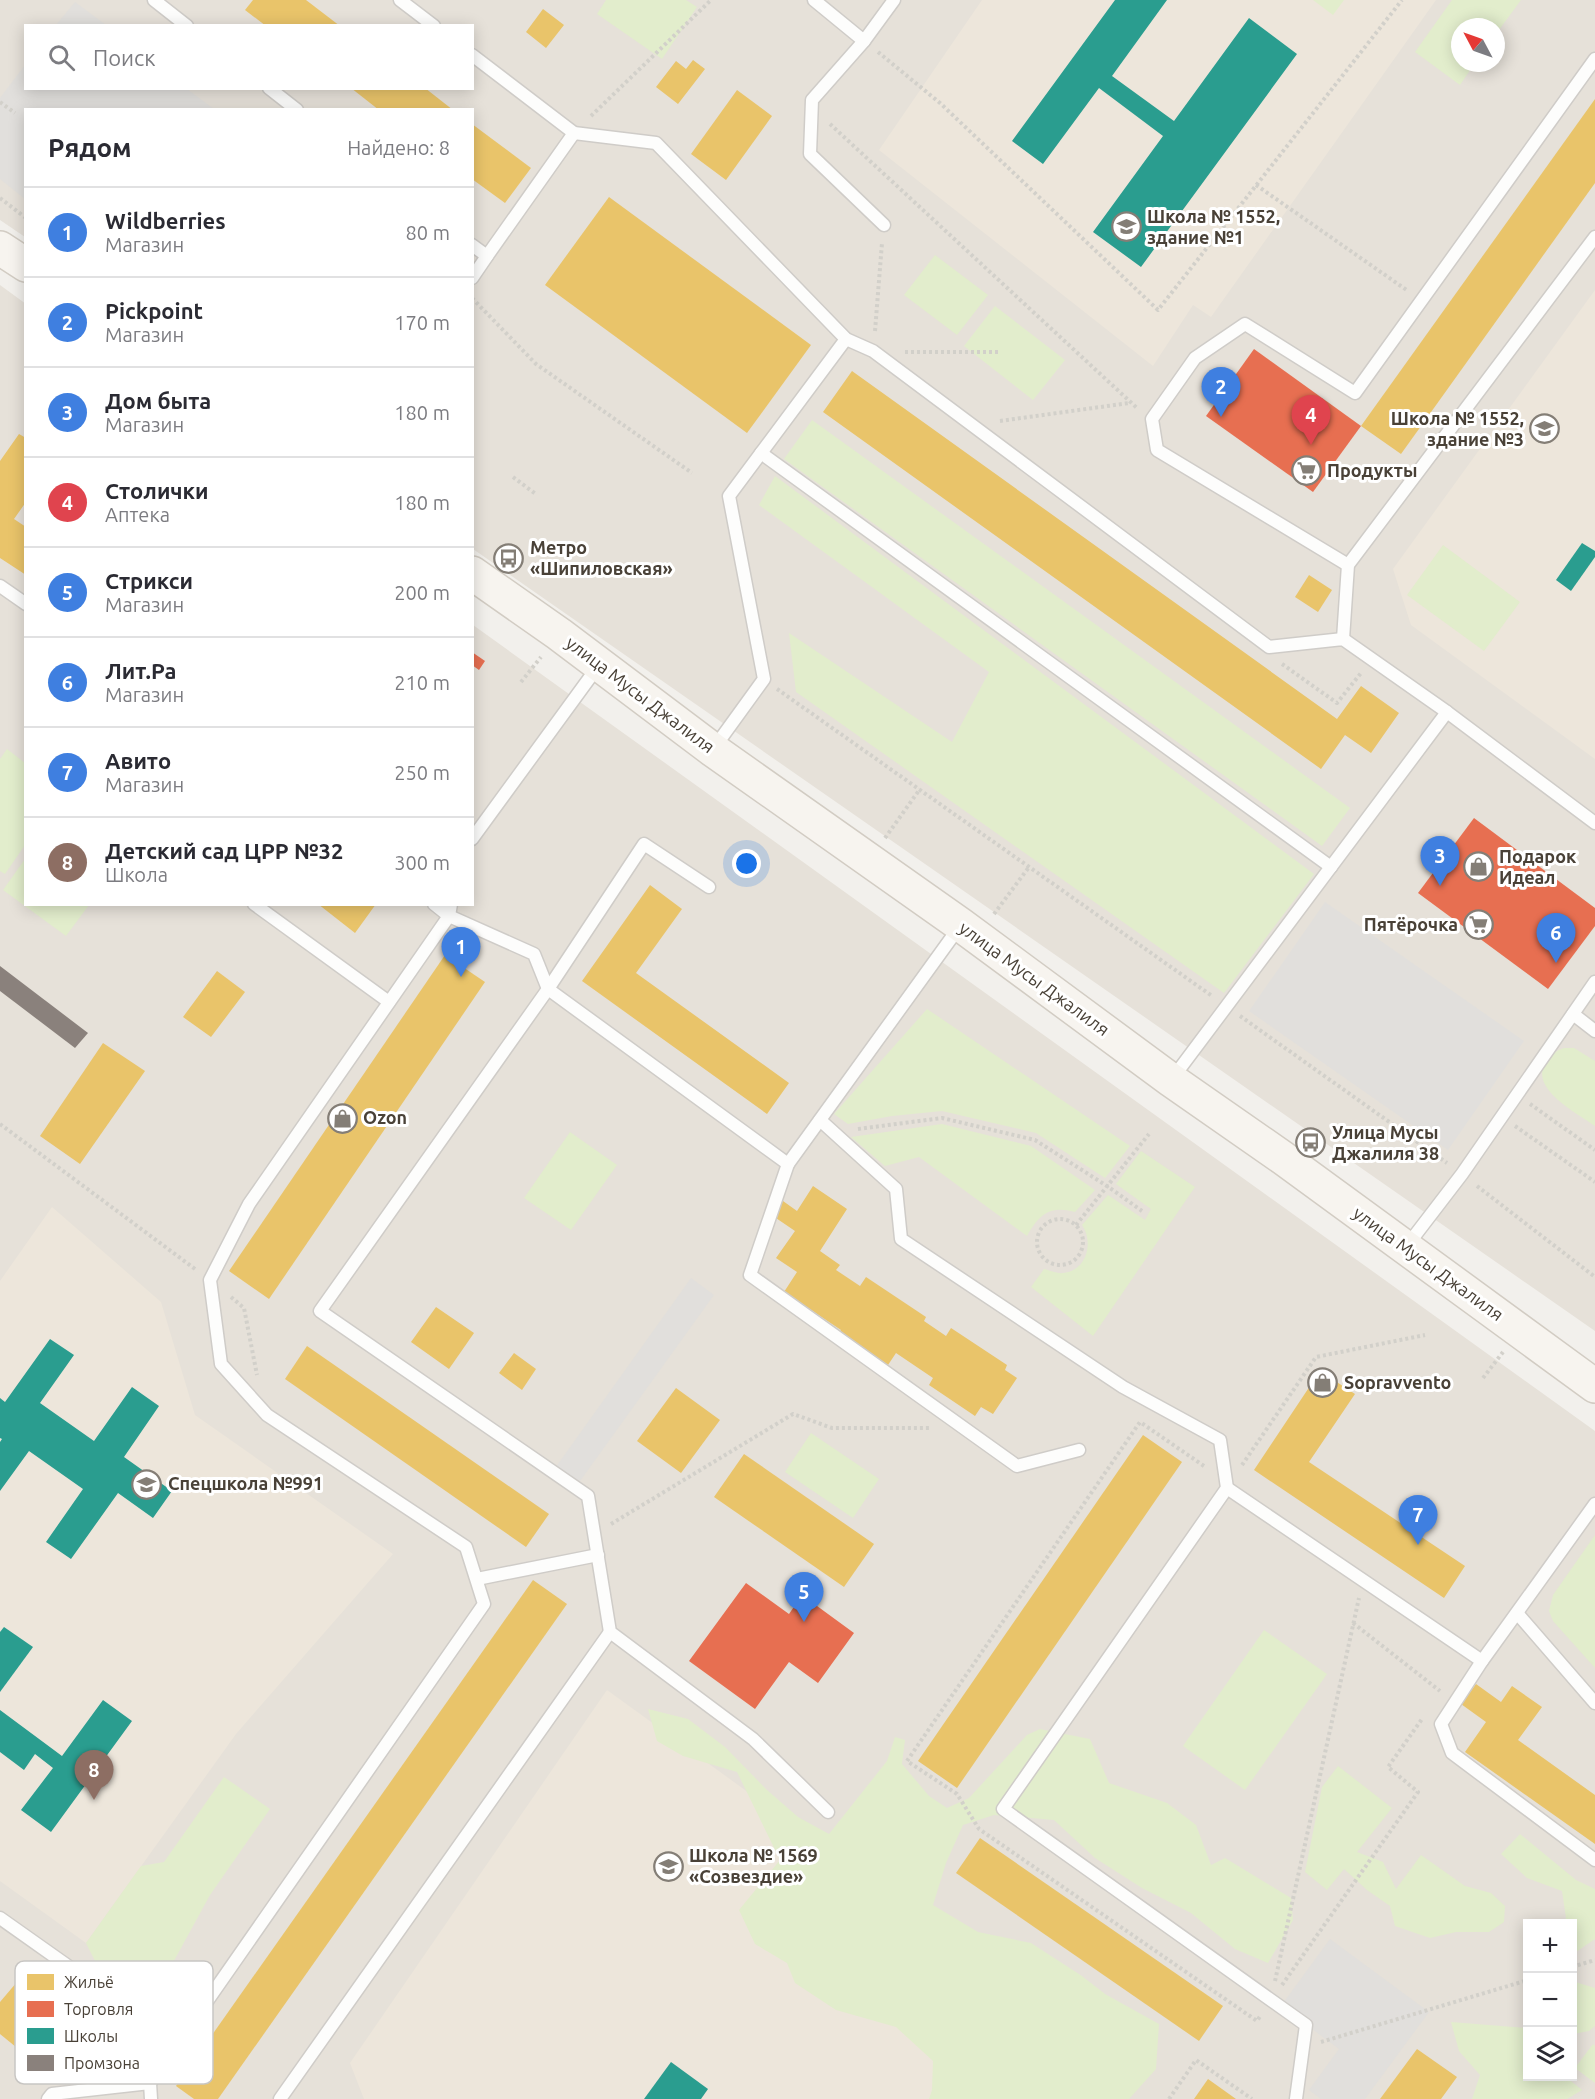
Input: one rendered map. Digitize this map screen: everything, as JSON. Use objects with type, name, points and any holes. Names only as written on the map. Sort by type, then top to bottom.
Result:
[{"type":"main road","points":[[0,248],[24,264]]},
{"type":"main road","name":"улица Мусы Джалиля","points":[[474,574],[713,750],[961,925],[1171,1080],[1283,1158],[1595,1386]]},
{"type":"lane","points":[[154,0],[184,24]]},
{"type":"lane","points":[[400,0],[431,24]]},
{"type":"lane","points":[[814,0],[864,41]]},
{"type":"lane","points":[[884,225],[810,154],[812,107],[813,99],[864,41],[894,0]]},
{"type":"lane","points":[[474,57],[574,133],[656,143],[846,339],[873,351],[1269,647],[1343,639],[1447,712],[1595,823]]},
{"type":"lane","points":[[1348,565],[1157,450],[1152,419],[1195,358],[1245,324],[1355,393],[1595,59]]},
{"type":"lane","points":[[272,90],[294,108]]},
{"type":"lane","points":[[474,275],[574,133]]},
{"type":"lane","points":[[1343,639],[1348,565],[1595,237]]},
{"type":"lane","points":[[474,246],[487,256]]},
{"type":"lane","points":[[713,750],[764,679],[729,496],[846,339]]},
{"type":"lane","points":[[760,453],[1332,867]]},
{"type":"lane","points":[[0,586],[24,603]]},
{"type":"lane","points":[[474,835],[599,665]]},
{"type":"lane","points":[[1171,1080],[1447,712]]},
{"type":"lane","points":[[280,2099],[610,1632],[588,1496],[320,1311],[548,989],[644,844],[709,886]]},
{"type":"lane","points":[[257,906],[389,1002]]},
{"type":"lane","points":[[213,1993],[484,1604],[466,1546],[267,1415],[221,1364],[210,1280],[249,1204],[450,910],[534,954],[548,989],[788,1164]]},
{"type":"lane","points":[[961,925],[788,1164],[750,1275],[1017,1466],[1079,1450]]},
{"type":"lane","points":[[1406,1248],[1462,1174],[1595,982]]},
{"type":"lane","points":[[1573,1014],[1595,1031]]},
{"type":"lane","points":[[820,1120],[896,1190],[901,1239],[1123,1387],[1220,1440],[1227,1488],[1003,1809],[1306,2025],[1296,2099]]},
{"type":"lane","points":[[1227,1488],[1482,1661]]},
{"type":"lane","points":[[1595,1504],[1482,1661],[1441,1724],[1452,1753],[1595,1860]]},
{"type":"lane","points":[[477,1580],[598,1555]]},
{"type":"lane","points":[[1517,1613],[1595,1703]]},
{"type":"lane","points":[[610,1632],[753,1739],[828,1812]]},
{"type":"lane","points":[[0,1918],[61,1961]]},
{"type":"lane","points":[[48,2099],[52,2094],[141,2084]]},
{"type":"lane","points":[[150,2084],[151,2099]]},
{"type":"path","points":[[574,133],[711,0]]},
{"type":"path","points":[[864,41],[940,103],[1158,310],[1402,0]]},
{"type":"path","points":[[0,102],[15,113]]},
{"type":"path","points":[[812,107],[1130,403],[974,425]]},
{"type":"path","points":[[1256,185],[1421,300]]},
{"type":"path","points":[[0,198],[24,216]]},
{"type":"path","points":[[884,225],[873,351],[1000,352]]},
{"type":"path","points":[[474,300],[536,364],[692,472]]},
{"type":"path","points":[[513,477],[537,495]]},
{"type":"path","points":[[764,679],[1462,1174],[1595,1277]]},
{"type":"path","points":[[882,842],[920,789]]},
{"type":"path","points":[[1517,1095],[1595,1150]]},
{"type":"path","points":[[1502,1116],[1595,1182]]},
{"type":"path","points":[[834,1133],[942,1118],[1035,1140],[1142,1211]]},
{"type":"path","points":[[0,1124],[210,1280],[244,1308],[259,1386]]},
{"type":"path","points":[[1076,1225],[1149,1134]]},
{"type":"path","points":[[1056,1218],[1067,1219],[1076,1225],[1082,1234],[1083,1244],[1080,1254],[1072,1262],[1063,1265],[1052,1265],[1043,1259],[1037,1250],[1036,1240],[1039,1230],[1046,1222],[1056,1218]]},
{"type":"path","points":[[1425,1335],[1316,1357],[1237,1474],[1203,1466],[1140,1422],[908,1761],[957,1794],[979,1829],[1257,2021],[1418,1792],[1388,1767],[1428,1710]]},
{"type":"path","points":[[594,1534],[794,1414],[832,1428],[964,1428]]},
{"type":"path","points":[[1271,2000],[1363,1580]]},
{"type":"path","points":[[1353,1623],[1441,1691],[1434,1701]]},
{"type":"path","points":[[1577,1965],[1595,1960]]},
{"type":"path","points":[[1303,2047],[1523,1981]]},
{"type":"path","points":[[1169,2099],[1196,2060],[1252,2099]]},
{"type":"shaded area","points":[[0,0],[1595,0],[1595,1331],[474,550],[474,108],[24,108],[24,236],[0,220]]},
{"type":"shaded area","name":"Школа № 1552, здание №1","points":[[982,0],[1436,0],[1211,317],[1193,305],[1153,366],[879,150]]},
{"type":"shaded area","points":[[75,2],[105,24],[57,24]]},
{"type":"shaded area","points":[[24,66],[24,90],[188,90],[213,108],[24,108],[24,198],[0,179],[0,98]]},
{"type":"shaded area","points":[[0,285],[24,303],[24,906],[474,906],[474,626],[1595,1431],[1595,2099],[0,2099]]},
{"type":"shaded area","name":"Школа № 1552, здание №3","points":[[1595,290],[1595,759],[1411,625],[1393,569]]},
{"type":"shaded area","points":[[1325,902],[1524,1041],[1448,1150],[1249,1011]]},
{"type":"shaded area","name":"Спецшкола №991","points":[[52,1207],[161,1302],[195,1415],[393,1554],[236,1734],[86,1943],[0,1881],[0,1281]]},
{"type":"shaded area","points":[[691,1278],[714,1295],[575,1488],[553,1471]]},
{"type":"shaded area","name":"Школа № 1569 «Созвездие»","points":[[607,1690],[1094,2043],[1054,2099],[364,2099],[350,2063]]},
{"type":"shaded area","points":[[1330,1939],[1429,2012],[1365,2099],[1321,2099],[1309,2090],[1339,2049],[1281,2006]]},
{"type":"green space","points":[[606,0],[686,0],[697,7],[662,59],[597,14]]},
{"type":"green space","points":[[1313,0],[1344,0],[1333,15]]},
{"type":"green space","points":[[1452,0],[1521,0],[1505,22],[1505,18],[1451,18],[1451,72],[1469,72],[1460,85],[1415,52]]},
{"type":"green space","points":[[935,255],[988,295],[957,335],[904,295]]},
{"type":"green space","points":[[995,306],[1065,360],[1033,400],[964,346]]},
{"type":"green space","points":[[812,420],[1350,808],[1322,846],[784,459]]},
{"type":"green space","points":[[775,476],[1314,874],[1224,993],[796,692],[789,633],[952,742],[989,672],[759,505]]},
{"type":"green space","points":[[1443,545],[1520,602],[1484,651],[1407,595]]},
{"type":"green space","points":[[7,749],[24,762],[24,846],[5,874],[0,871],[0,759]]},
{"type":"green space","points":[[24,860],[24,905],[3,890]]},
{"type":"green space","points":[[25,906],[88,906],[66,936]]},
{"type":"green space","points":[[927,1009],[1130,1146],[1105,1178],[1036,1133],[942,1111],[892,1116],[848,1124],[834,1114]]},
{"type":"green space","points":[[1564,1048],[1574,1048],[1595,1061],[1595,1126],[1557,1099],[1544,1081],[1542,1072],[1546,1062],[1554,1053]]},
{"type":"green space","points":[[942,1124],[1031,1146],[1095,1190],[1075,1212],[1058,1210],[1041,1217],[1027,1236],[919,1157],[885,1166],[851,1137]]},
{"type":"green space","points":[[570,1132],[617,1165],[571,1230],[524,1198]]},
{"type":"green space","points":[[1141,1151],[1195,1187],[1093,1336],[1031,1287],[1044,1269],[1063,1273],[1078,1267],[1088,1247],[1086,1232],[1082,1225],[1108,1195],[1145,1220],[1151,1209],[1116,1184]]},
{"type":"green space","points":[[811,1433],[879,1479],[853,1518],[785,1472]]},
{"type":"green space","points":[[1595,1535],[1595,1668],[1553,1621],[1549,1611],[1553,1595]]},
{"type":"green space","points":[[1264,1630],[1327,1674],[1245,1790],[1183,1746]]},
{"type":"green space","points":[[648,1709],[688,1719],[725,1747],[767,1790],[798,1817],[829,1834],[887,1761],[895,1737],[905,1740],[902,1764],[929,1796],[947,1808],[969,1798],[1027,1735],[1040,1729],[1090,1739],[1109,1783],[1167,1803],[1196,1825],[1211,1865],[1225,1858],[1291,1898],[1293,1920],[1268,1963],[1235,1949],[1191,1913],[1142,1888],[1095,1858],[1054,1820],[994,1815],[963,1825],[946,1863],[933,1905],[978,1932],[1031,1943],[1105,1994],[1159,2024],[1156,2069],[1129,2099],[929,2099],[932,2090],[933,2061],[896,2027],[836,2010],[795,1983],[787,1963],[755,1944],[739,1910],[780,1860],[737,1772],[683,1756],[657,1741]]},
{"type":"green space","points":[[1338,1766],[1392,1808],[1357,1852],[1383,1862],[1396,1889],[1421,1855],[1465,1886],[1491,1893],[1505,1906],[1504,1922],[1489,1932],[1456,1932],[1430,1938],[1395,1926],[1390,1906],[1367,1890],[1344,1869],[1327,1890],[1305,1872],[1322,1787]]},
{"type":"green space","points":[[224,1777],[270,1809],[210,1895],[174,1961],[95,1961],[86,1943],[141,1866],[164,1862]]},
{"type":"green space","points":[[1520,1834],[1576,1880],[1595,1889],[1595,1939],[1577,1951],[1577,1919],[1565,1919],[1562,1891],[1527,1878],[1501,1854]]},
{"type":"green space","points":[[1577,1983],[1595,1988],[1595,2026],[1589,2031],[1577,2033]]},
{"type":"green space","points":[[1451,2022],[1523,2028],[1523,2081],[1571,2081],[1582,2090],[1567,2099],[1472,2099],[1480,2075],[1459,2051]]},
{"type":"green space","points":[[1593,2044],[1595,2046],[1595,2083],[1577,2070],[1577,2065]]},
{"type":"building: Жильё","points":[[253,0],[306,0],[337,24],[263,24],[245,10]]},
{"type":"building: Жильё","points":[[543,9],[564,25],[546,48],[526,32]]},
{"type":"building: Жильё","points":[[693,60],[705,69],[678,104],[656,87],[676,61],[686,69]]},
{"type":"building: Жильё","points":[[354,90],[428,90],[450,108],[376,108]]},
{"type":"building: Жильё","points":[[737,90],[772,116],[726,180],[691,154]]},
{"type":"building: Жильё","points":[[1595,99],[1595,183],[1401,454],[1361,426]]},
{"type":"building: Жильё","points":[[474,125],[531,168],[505,203],[474,180]]},
{"type":"building: Жильё","points":[[609,197],[811,345],[747,433],[545,285]]},
{"type":"building: Жильё","points":[[852,371],[1337,719],[1361,686],[1399,713],[1371,753],[1345,735],[1321,769],[823,412]]},
{"type":"building: Жильё","points":[[19,434],[24,437],[24,505],[14,519],[24,526],[24,574],[0,558],[0,461]]},
{"type":"building: Жильё","points":[[1309,575],[1332,590],[1318,612],[1295,597]]},
{"type":"building: Жильё","points":[[650,885],[682,909],[636,973],[789,1083],[767,1114],[582,981]]},
{"type":"building: Жильё","points":[[321,906],[375,906],[355,933]]},
{"type":"building: Жильё","points":[[445,955],[485,982],[269,1299],[229,1271]]},
{"type":"building: Жильё","points":[[217,971],[245,992],[211,1037],[183,1017]]},
{"type":"building: Жильё","points":[[103,1043],[145,1071],[80,1164],[40,1136]]},
{"type":"building: Жильё","points":[[813,1186],[847,1209],[820,1251],[840,1265],[836,1270],[860,1286],[866,1277],[926,1317],[924,1321],[946,1336],[951,1328],[1007,1365],[1005,1370],[1017,1378],[993,1414],[981,1407],[975,1416],[929,1385],[933,1378],[896,1353],[888,1365],[839,1333],[841,1330],[784,1292],[797,1272],[776,1258],[795,1231],[773,1216],[783,1201],[797,1211]]},
{"type":"building: Жильё","points":[[436,1307],[474,1333],[449,1369],[411,1342]]},
{"type":"building: Жильё","points":[[307,1346],[549,1514],[526,1547],[285,1379]]},
{"type":"building: Жильё","points":[[514,1353],[536,1369],[522,1390],[499,1373]]},
{"type":"building: Жильё","points":[[1320,1371],[1355,1394],[1309,1462],[1465,1566],[1444,1598],[1254,1470]]},
{"type":"building: Жильё","points":[[676,1388],[720,1420],[681,1473],[637,1441]]},
{"type":"building: Жильё","points":[[1143,1435],[1182,1462],[957,1788],[918,1761]]},
{"type":"building: Жильё","points":[[744,1454],[874,1544],[844,1587],[714,1497]]},
{"type":"building: Жильё","points":[[533,1580],[567,1604],[218,2099],[194,2099],[176,2086],[177,2084],[213,2084],[213,2034]]},
{"type":"building: Жильё","points":[[1476,1684],[1501,1702],[1512,1686],[1542,1707],[1518,1740],[1595,1795],[1595,1844],[1465,1752],[1486,1722],[1461,1704]]},
{"type":"building: Жильё","points":[[980,1838],[1223,2006],[1199,2041],[956,1873]]},
{"type":"building: Жильё","points":[[15,1984],[15,2046],[0,2034],[0,2002]]},
{"type":"building: Жильё","points":[[1417,2049],[1457,2077],[1441,2099],[1380,2099]]},
{"type":"building: Жильё","points":[[1208,2079],[1236,2099],[1194,2099]]},
{"type":"building: Торговля","points":[[1254,349],[1361,426],[1313,492],[1206,416]]},
{"type":"building: Торговля","points":[[474,653],[485,661],[479,670],[474,666]]},
{"type":"building: Торговля","points":[[1474,818],[1595,908],[1595,926],[1548,989],[1418,893]]},
{"type":"building: Торговля","points":[[746,1583],[789,1614],[802,1595],[854,1633],[818,1683],[789,1662],[755,1709],[689,1661]]},
{"type":"building: Школы","points":[[1115,0],[1167,0],[1112,76],[1174,121],[1249,18],[1297,54],[1141,267],[1093,232],[1163,136],[1099,88],[1043,164],[1012,141]]},
{"type":"building: Школы","points":[[1582,543],[1595,551],[1595,557],[1571,591],[1556,580]]},
{"type":"building: Школы","points":[[50,1339],[74,1355],[40,1403],[94,1441],[132,1387],[159,1406],[124,1457],[172,1491],[153,1518],[118,1493],[71,1559],[46,1542],[83,1489],[29,1451],[0,1491],[0,1442],[2,1439],[0,1438],[0,1398],[5,1402]]},
{"type":"building: Школы","points":[[4,1627],[33,1647],[0,1692],[0,1632]]},
{"type":"building: Школы","points":[[103,1700],[132,1721],[51,1832],[21,1810],[53,1768],[35,1754],[24,1770],[0,1752],[0,1710],[62,1756]]},
{"type":"building: Школы","points":[[671,2062],[708,2089],[701,2099],[644,2099]]},
{"type":"building: Промзона","points":[[0,966],[88,1033],[75,1048],[0,991]]},
{"type":"place","name":"Школа № 1552, здание №1","points":[[1126,227]]},
{"type":"place","name":"Pickpoint","points":[[1221,417]]},
{"type":"place","name":"Школа № 1552, здание №3","points":[[1545,429]]},
{"type":"place","name":"Столички","points":[[1311,445]]},
{"type":"place","name":"Продукты","points":[[1306,471]]},
{"type":"place","name":"Метро «Шипиловская»","points":[[509,558]]},
{"type":"place","name":"Подарок Идеал","points":[[1478,867]]},
{"type":"place","name":"Дом быта","points":[[1440,886]]},
{"type":"place","name":"Пятёрочка","points":[[1479,925]]},
{"type":"place","name":"Лит.Ра","points":[[1556,963]]},
{"type":"place","name":"Wildberries","points":[[461,977]]},
{"type":"place","name":"Ozon","points":[[342,1118]]},
{"type":"place","name":"Улица Мусы Джалиля 38","points":[[1311,1143]]},
{"type":"place","name":"Sopravvento","points":[[1323,1383]]},
{"type":"place","name":"Спецшкола №991","points":[[147,1484]]},
{"type":"place","name":"Авито","points":[[1418,1545]]},
{"type":"place","name":"Стрикси","points":[[804,1622]]},
{"type":"place","name":"Детский сад ЦРР №32","points":[[94,1800]]},
{"type":"place","name":"Школа № 1569 «Созвездие»","points":[[668,1866]]}]
